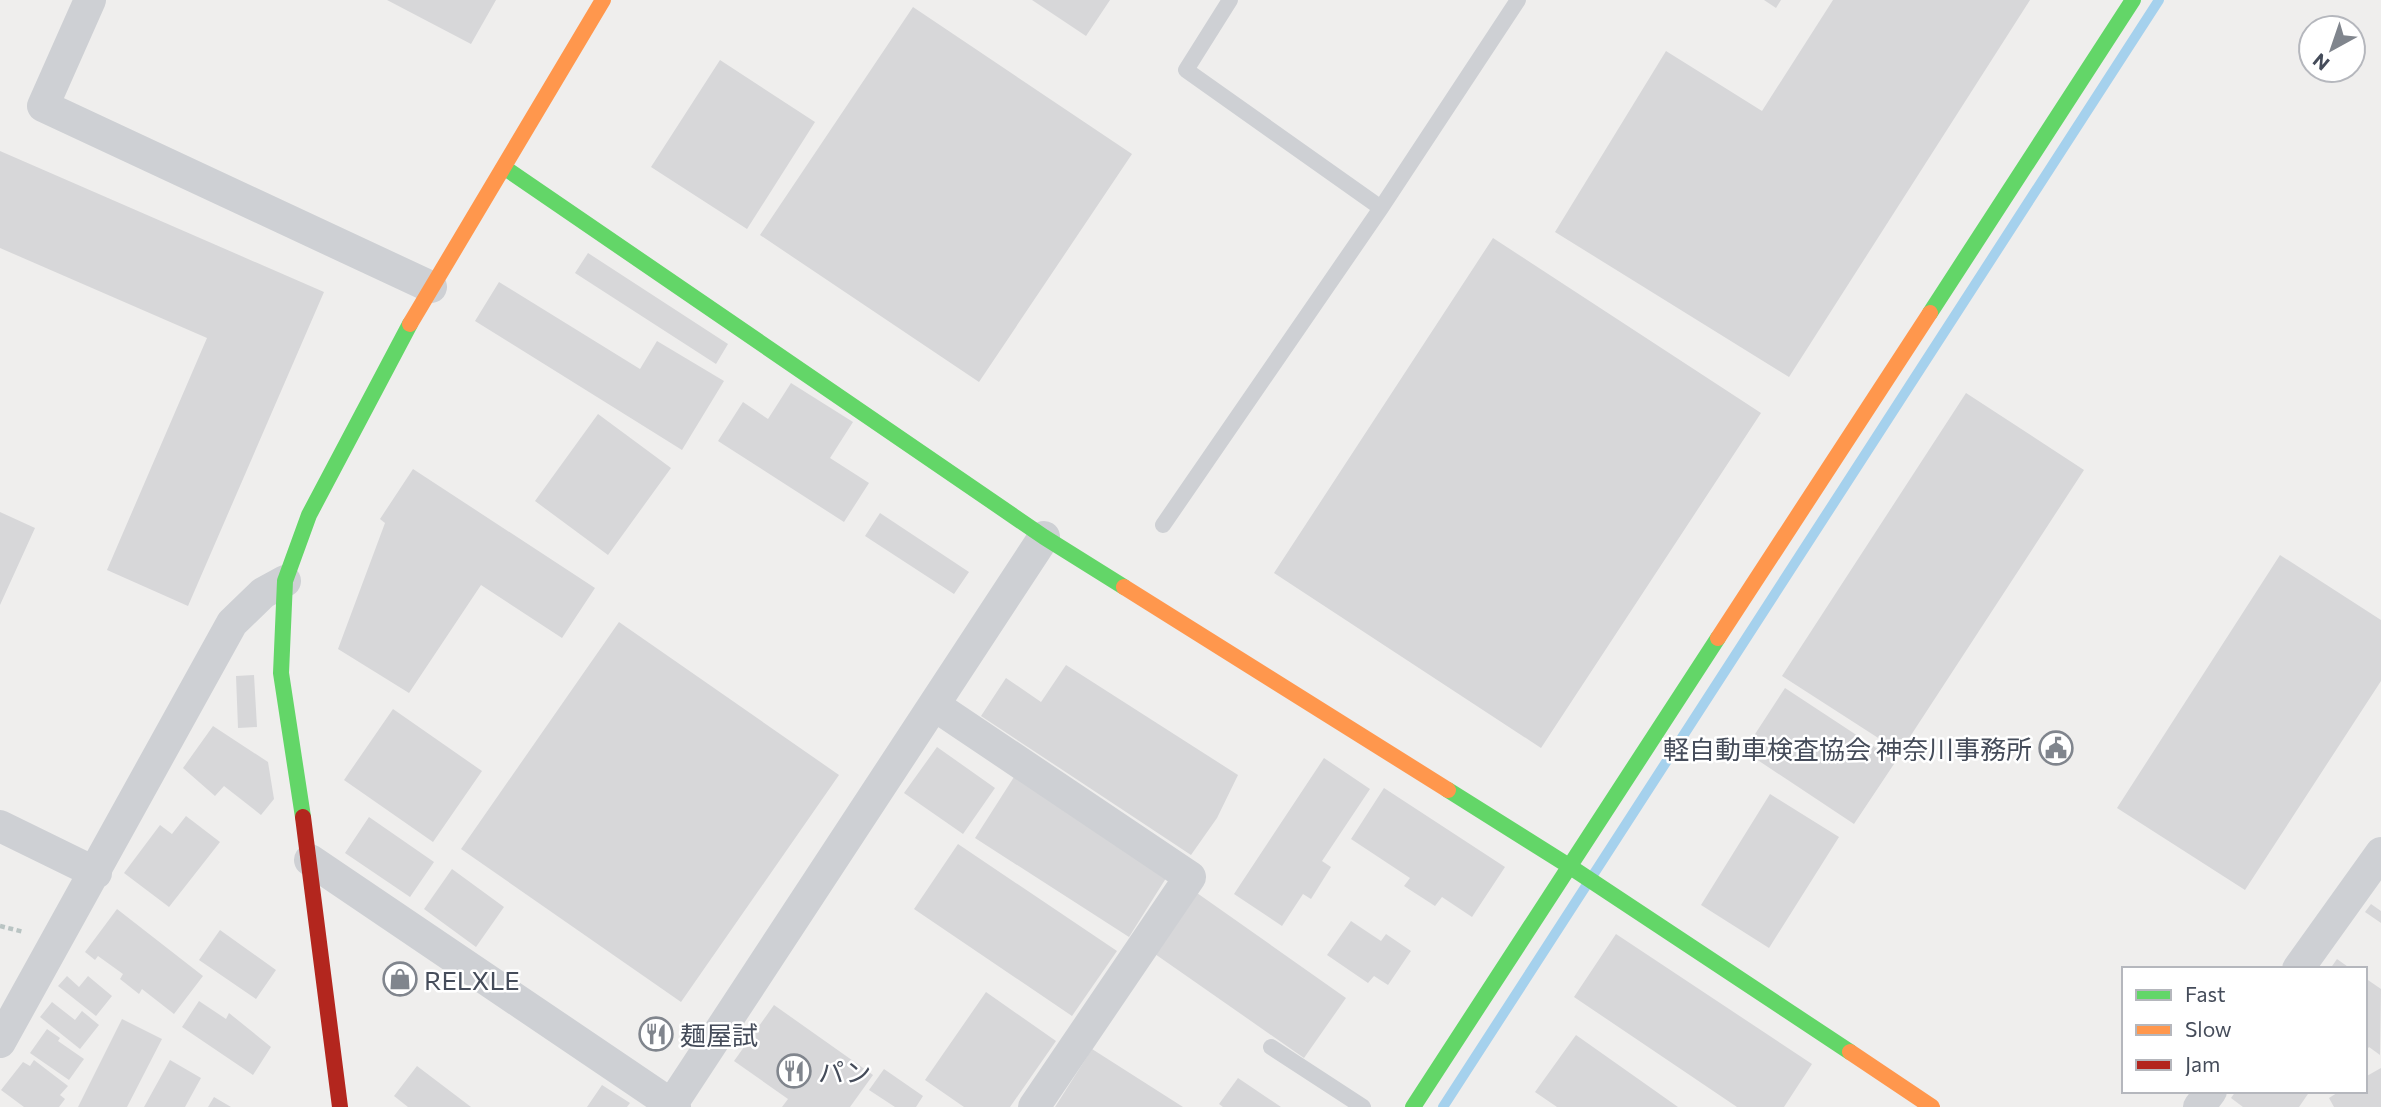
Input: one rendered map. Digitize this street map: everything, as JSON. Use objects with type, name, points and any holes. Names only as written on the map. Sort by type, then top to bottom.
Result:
[{"type":"street","points":[[90,0],[43,106],[430,287]]},
{"type":"street","points":[[340,1107],[310,860],[281,673],[285,581],[309,515],[338,456],[430,287],[505,168],[603,0]]},
{"type":"street","points":[[1413,1107],[2133,0]]},
{"type":"street","points":[[505,168],[1044,537],[1569,866],[1932,1107]]},
{"type":"street","points":[[310,860],[673,1106],[1044,537]]},
{"type":"street","points":[[0,1042],[232,624],[263,593],[285,581]]},
{"type":"street","points":[[934,705],[1190,877],[1034,1107]]},
{"type":"street","points":[[0,827],[96,873]]},
{"type":"street","points":[[2299,967],[2381,853]]},
{"type":"lane","points":[[1230,0],[1186,70],[1381,208]]},
{"type":"lane","points":[[1163,525],[1381,208],[1518,0]]},
{"type":"lane","points":[[1271,1047],[1363,1107]]},
{"type":"path","points":[[0,926],[32,934]]},
{"type":"building","points":[[387,0],[496,0],[471,44]]},
{"type":"building","points":[[1032,0],[1110,0],[1086,36]]},
{"type":"building","points":[[1764,0],[1781,0],[1776,8]]},
{"type":"building","points":[[1833,0],[2030,0],[1789,377],[1555,232],[1666,51],[1762,111]]},
{"type":"building","points":[[913,7],[1132,154],[979,382],[760,235]]},
{"type":"building","points":[[720,60],[815,122],[747,229],[651,167]]},
{"type":"building","points":[[0,151],[324,292],[188,606],[107,570],[207,338],[0,248]]},
{"type":"building","points":[[1493,238],[1761,413],[1541,748],[1274,573]]},
{"type":"building","points":[[588,253],[728,344],[716,364],[575,273]]},
{"type":"building","points":[[499,282],[640,369],[657,341],[724,381],[682,450],[475,321]]},
{"type":"building","points":[[791,383],[853,422],[830,458],[869,483],[844,522],[718,441],[743,402],[768,419]]},
{"type":"building","points":[[1966,393],[2084,470],[1900,752],[1782,676]]},
{"type":"building","points":[[598,414],[671,468],[608,555],[535,501]]},
{"type":"building","points":[[413,469],[595,588],[562,638],[481,585],[409,693],[338,649],[385,523],[380,519]]},
{"type":"building","points":[[0,512],[35,528],[0,605]]},
{"type":"building","points":[[880,513],[969,572],[954,594],[865,536]]},
{"type":"building","points":[[2280,555],[2381,620],[2381,681],[2245,890],[2117,808]]},
{"type":"building","points":[[619,622],[839,775],[681,1002],[461,849]]},
{"type":"building","points":[[1066,665],[1238,775],[1217,818],[1191,855],[981,716],[1006,678],[1041,702]]},
{"type":"building","points":[[254,675],[257,727],[238,728],[236,676]]},
{"type":"building","points":[[1785,688],[1896,761],[1854,824],[1744,751]]},
{"type":"building","points":[[393,709],[482,771],[433,842],[344,780]]},
{"type":"building","points":[[213,726],[268,762],[274,799],[261,815],[224,786],[215,796],[183,768]]},
{"type":"building","points":[[937,747],[995,788],[963,834],[904,793]]},
{"type":"building","points":[[1324,758],[1370,789],[1322,861],[1331,867],[1311,899],[1303,894],[1282,926],[1234,894]]},
{"type":"building","points":[[1014,777],[1168,875],[1129,937],[975,838]]},
{"type":"building","points":[[1384,788],[1505,867],[1472,917],[1442,897],[1435,906],[1404,886],[1410,878],[1351,839]]},
{"type":"building","points":[[1770,794],[1839,837],[1769,948],[1701,905]]},
{"type":"building","points":[[186,816],[220,842],[169,907],[124,873],[160,825],[172,834]]},
{"type":"building","points":[[369,817],[434,862],[410,897],[345,853]]},
{"type":"building","points":[[958,844],[1117,951],[1072,1016],[914,909]]},
{"type":"building","points":[[452,869],[504,907],[476,947],[424,909]]},
{"type":"building","points":[[1197,893],[1346,998],[1304,1058],[1155,954]]},
{"type":"building","points":[[2371,904],[2381,911],[2381,923],[2365,912]]},
{"type":"building","points":[[117,909],[203,976],[174,1014],[142,989],[139,994],[120,979],[123,974],[98,956],[95,960],[85,952]]},
{"type":"building","points":[[1351,921],[1381,941],[1386,934],[1411,951],[1388,985],[1374,976],[1368,983],[1327,955]]},
{"type":"building","points":[[220,930],[276,970],[256,999],[199,960]]},
{"type":"building","points":[[1616,934],[1812,1064],[1784,1107],[1737,1107],[1574,997]]},
{"type":"building","points":[[2337,959],[2348,967],[2331,967]]},
{"type":"building","points":[[67,976],[79,987],[88,976],[112,996],[96,1016],[58,986]]},
{"type":"building","points":[[2367,979],[2381,989],[2380,1055],[2369,1047],[2367,1050]]},
{"type":"building","points":[[986,992],[1056,1041],[1010,1107],[964,1107],[925,1080]]},
{"type":"building","points":[[199,1001],[226,1019],[229,1013],[271,1047],[253,1075],[182,1027]]},
{"type":"building","points":[[52,1002],[75,1020],[82,1011],[99,1025],[80,1049],[40,1017]]},
{"type":"building","points":[[774,1005],[873,1075],[850,1107],[782,1107],[788,1099],[734,1061]]},
{"type":"building","points":[[122,1019],[162,1039],[127,1107],[78,1107]]},
{"type":"building","points":[[47,1029],[60,1038],[58,1041],[84,1059],[69,1080],[30,1053]]},
{"type":"building","points":[[1576,1035],[1678,1107],[1557,1107],[1535,1092]]},
{"type":"building","points":[[1092,1049],[1183,1107],[1055,1107]]},
{"type":"building","points":[[34,1060],[68,1086],[60,1095],[65,1099],[59,1107],[24,1107],[1,1090],[23,1062],[30,1066]]},
{"type":"building","points":[[170,1060],[201,1078],[185,1107],[144,1107]]},
{"type":"building","points":[[417,1066],[471,1107],[408,1107],[394,1096]]},
{"type":"building","points":[[2381,1068],[2381,1107],[2334,1107],[2329,1098],[2337,1093],[2367,1093],[2367,1076]]},
{"type":"building","points":[[884,1069],[923,1096],[916,1107],[895,1107],[869,1090]]},
{"type":"building","points":[[1238,1078],[1281,1107],[1223,1107],[1219,1104]]},
{"type":"building","points":[[602,1085],[630,1103],[627,1107],[587,1107]]},
{"type":"building","points":[[2235,1093],[2309,1093],[2299,1107],[2243,1107],[2231,1098]]},
{"type":"building","points":[[214,1097],[231,1107],[208,1107]]},
{"type":"waterway","points":[[1443,1107],[2159,0]]},
{"type":"traffic: fast","points":[[1930,313],[2133,0]]},
{"type":"traffic: fast","points":[[505,168],[1044,537],[1124,587]]},
{"type":"traffic: fast","points":[[303,817],[281,673],[285,581],[309,515],[410,324]]},
{"type":"traffic: fast","points":[[1413,1107],[1718,638]]},
{"type":"traffic: fast","points":[[1448,790],[1569,866],[1850,1052]]},
{"type":"traffic: slow","points":[[410,324],[603,0]]},
{"type":"traffic: slow","points":[[1718,638],[1930,313]]},
{"type":"traffic: slow","points":[[1124,587],[1448,790]]},
{"type":"traffic: slow","points":[[1850,1052],[1932,1107]]},
{"type":"traffic: jam","points":[[303,817],[340,1107]]},
{"type":"place","name":"軽自動車検査協会 神奈川事務所","points":[[2056,748]]},
{"type":"place","name":"RELXLE","points":[[400,979]]},
{"type":"place","name":"麺屋試","points":[[656,1034]]},
{"type":"place","name":"パン","points":[[794,1071]]}]
